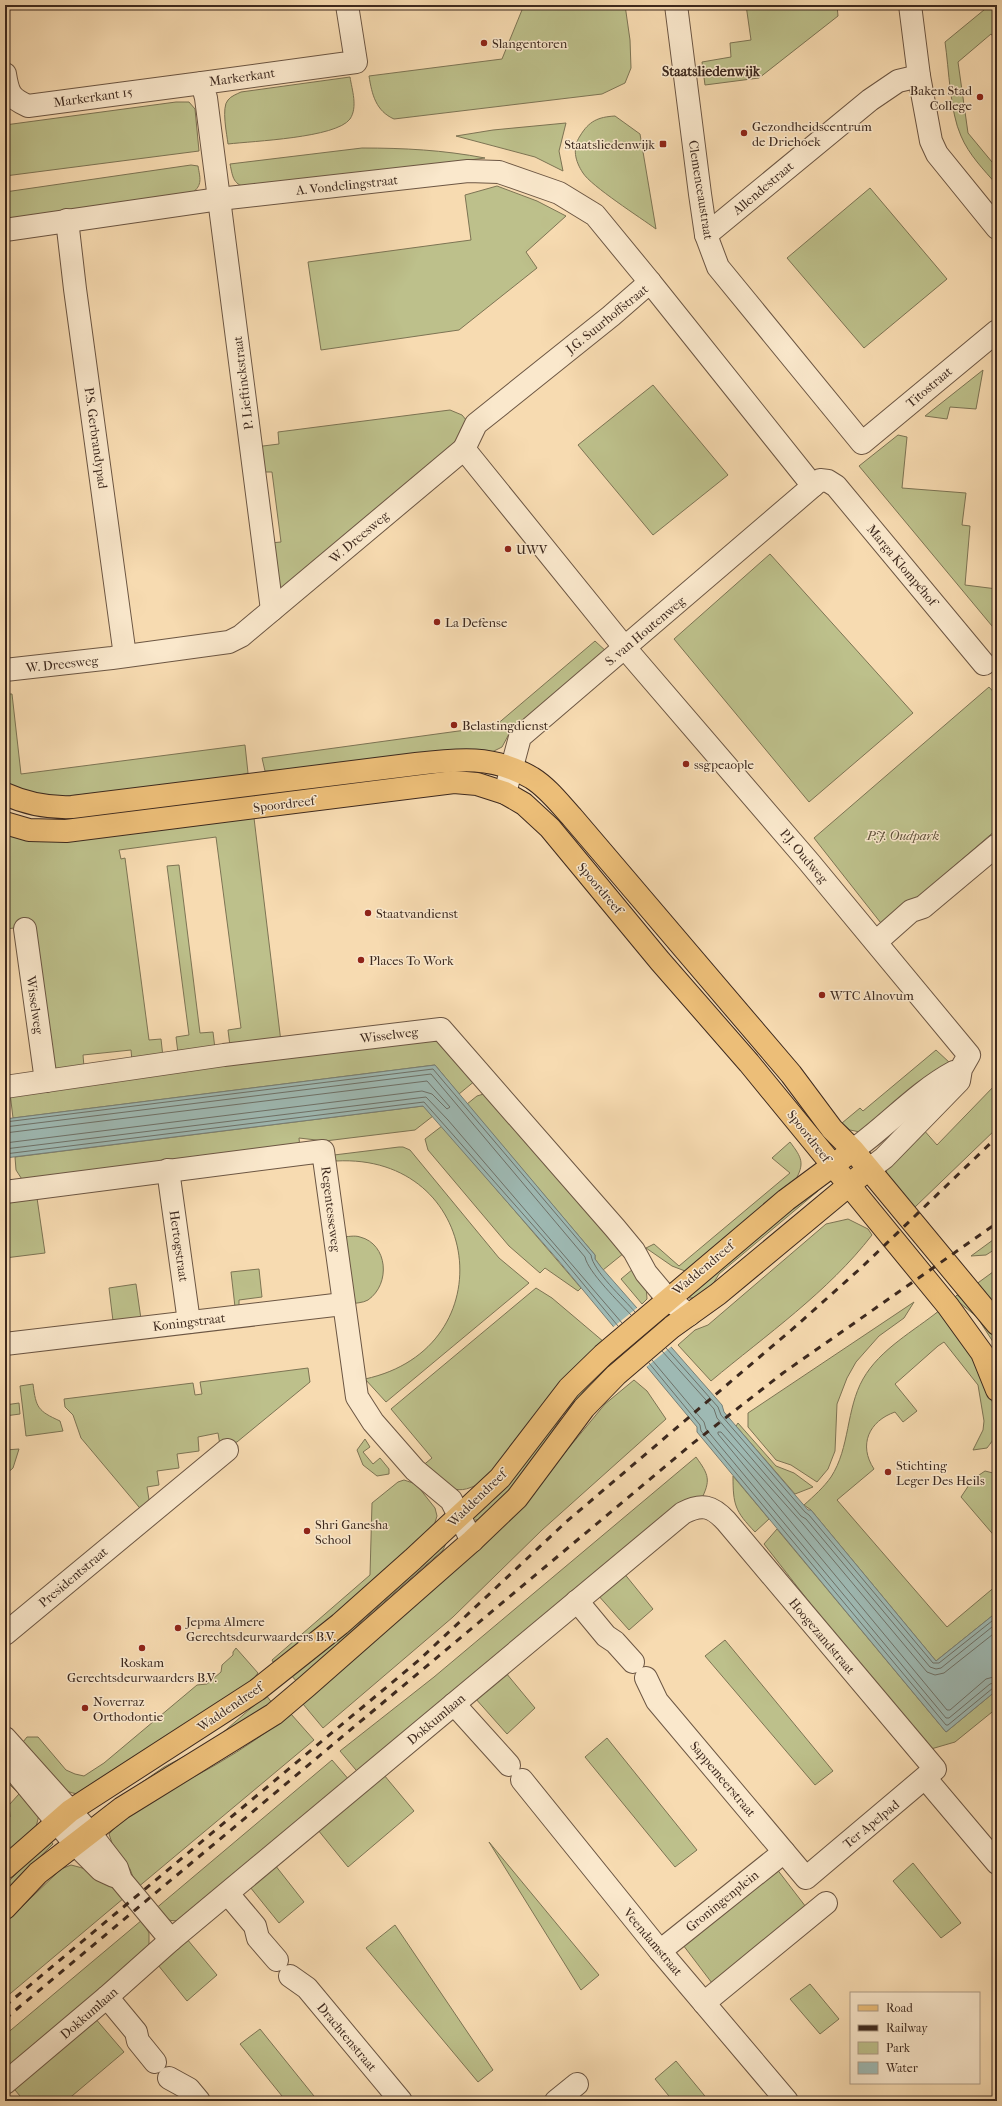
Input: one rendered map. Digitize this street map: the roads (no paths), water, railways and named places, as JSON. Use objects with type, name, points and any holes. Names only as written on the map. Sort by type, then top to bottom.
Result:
[{"type":"main road","name":"Spoordreef","points":[[5,794],[31,804],[58,808],[455,759],[484,760],[512,769],[532,778],[547,790],[572,817],[682,948],[791,1074],[832,1129],[853,1150],[997,1324]]},
{"type":"main road","name":"Spoordreef","points":[[5,823],[29,830],[66,831],[454,782],[477,784],[505,793],[524,804],[550,828],[660,961],[749,1063],[970,1336],[982,1353],[997,1390]]},
{"type":"main road","name":"Waddendreef","points":[[5,1868],[64,1816],[257,1690],[340,1624],[500,1478],[569,1388],[603,1355],[666,1299],[786,1200],[853,1150]]},
{"type":"main road","name":"Waddendreef","points":[[5,1908],[38,1873],[82,1838],[159,1784],[274,1714],[307,1686],[472,1541],[517,1498],[584,1408],[616,1374],[681,1321],[718,1294],[868,1170]]},
{"type":"street","name":"Markerkant","points":[[214,156],[206,98],[202,83],[356,62],[347,5]]},
{"type":"street","name":"Clemenceaustraat","points":[[676,5],[706,235],[718,267],[862,443]]},
{"type":"street","points":[[910,5],[919,76],[931,141],[937,154],[997,228]]},
{"type":"street","name":"Markerkant 15","points":[[5,74],[7,89],[15,100],[28,106],[202,83]]},
{"type":"street","name":"Allendestraat","points":[[706,235],[870,100],[898,81],[919,76]]},
{"type":"street","name":"P. Lieftinckstraat","points":[[214,156],[272,610]]},
{"type":"street","name":"A. Vondelingstraat","points":[[5,230],[219,199],[468,171],[499,172],[559,193],[595,215],[650,282]]},
{"type":"street","name":"P.S. Gerbrandypad","points":[[67,220],[125,656]]},
{"type":"street","name":"J.G. Suurhoffstraat","points":[[464,449],[476,424],[612,316],[650,282],[813,486]]},
{"type":"street","name":"Titostraat","points":[[862,443],[997,331]]},
{"type":"street","points":[[464,449],[625,648]]},
{"type":"street","name":"W. Dreesweg","points":[[5,670],[229,642],[241,636],[464,449]]},
{"type":"street","name":"Marga Klompéhof","points":[[813,486],[820,480],[828,481],[836,486],[984,664]]},
{"type":"street","name":"S. van Houtenweg","points":[[505,793],[520,737],[813,486]]},
{"type":"street","name":"P.J. Oudweg","points":[[625,648],[879,946],[969,1055],[961,1069],[959,1081],[884,1158],[868,1170]]},
{"type":"street","points":[[879,946],[919,917],[923,907],[997,845]]},
{"type":"street","name":"Wisselweg","points":[[25,929],[46,1081]]},
{"type":"street","name":"Wisselweg","points":[[5,1087],[224,1055],[442,1029],[634,1251],[660,1267],[666,1299],[681,1321]]},
{"type":"street","points":[[853,1150],[876,1134],[940,1080],[961,1069]]},
{"type":"street","name":"Regentesseweg","points":[[10,1192],[168,1170],[322,1151],[357,1397],[373,1422],[425,1479],[440,1489],[451,1500],[456,1519],[472,1541]]},
{"type":"street","name":"Hertogstraat","points":[[168,1170],[189,1322]]},
{"type":"street","name":"Koningstraat","points":[[5,1344],[343,1304]]},
{"type":"street","name":"Presidentstraat","points":[[5,1634],[227,1450]]},
{"type":"street","name":"Dokkumlaan","points":[[5,2084],[108,1997],[171,1940],[683,1513],[695,1507],[706,1507]]},
{"type":"street","name":"Hoogezandstraat","points":[[706,1507],[716,1511],[726,1521],[930,1774],[997,1863]]},
{"type":"street","name":"Sappemeerstraat","points":[[577,1601],[606,1636],[615,1642],[640,1670],[657,1701],[806,1878]]},
{"type":"street","name":"Veendamstraat","points":[[454,1704],[515,1773],[660,1951],[787,2101]]},
{"type":"street","points":[[6,1747],[14,1770],[64,1816],[82,1838],[101,1870],[121,1880],[171,1940]]},
{"type":"street","name":"Ter Apelpad","points":[[806,1878],[930,1774]]},
{"type":"street","name":"Groningenplein","points":[[660,1951],[784,1852]]},
{"type":"street","name":"Drachtenstraat","points":[[228,1894],[255,1926],[258,1938],[283,1968],[307,1988],[401,2101]]},
{"type":"street","points":[[704,2003],[826,1903]]},
{"type":"street","points":[[108,1997],[136,2032],[138,2041],[162,2070],[189,2088],[199,2101]]},
{"type":"street","points":[[556,2101],[577,2084]]},
{"type":"water","points":[[435,1065],[595,1255],[595,1259],[601,1267],[722,1405],[724,1412],[808,1510],[811,1510],[936,1661],[997,1612],[997,1690],[946,1732],[697,1432],[697,1427],[558,1260],[423,1106],[5,1158],[5,1119]]},
{"type":"railway","points":[[5,2006],[419,1660],[566,1522],[796,1326],[862,1267],[997,1137]]},
{"type":"railway","points":[[5,2019],[692,1444],[783,1373],[997,1223]]},
{"type":"place","name":"Slangentoren","points":[[484,43]]},
{"type":"place","name":"Baken Stad College","points":[[980,97]]},
{"type":"place","name":"Gezondheidscentrum de Driehoek","points":[[744,133]]},
{"type":"place","name":"Staatsliedenwijk","points":[[663,144]]},
{"type":"place","name":"UWV","points":[[508,549]]},
{"type":"place","name":"La Defense","points":[[437,622]]},
{"type":"place","name":"Belastingdienst","points":[[454,725]]},
{"type":"place","name":"ssgpeaople","points":[[686,764]]},
{"type":"place","name":"Staatvandienst","points":[[368,913]]},
{"type":"place","name":"Places To Work","points":[[361,960]]},
{"type":"place","name":"WTC Alnovum","points":[[822,995]]},
{"type":"place","name":"Stichting Leger Des Heils","points":[[888,1472]]},
{"type":"place","name":"Shri Ganesha School","points":[[307,1531]]},
{"type":"place","name":"Jepma Almere Gerechtsdeurwaarders B.V.","points":[[178,1628]]},
{"type":"place","name":"Roskam Gerechtsdeurwaarders B.V.","points":[[142,1648]]},
{"type":"place","name":"Noverraz Orthodontie","points":[[85,1708]]},
{"type":"district","name":"Staatsliedenwijk","points":[[711,71]]},
{"type":"park label","name":"P.J. Oudpark","points":[[903,835]]}]
